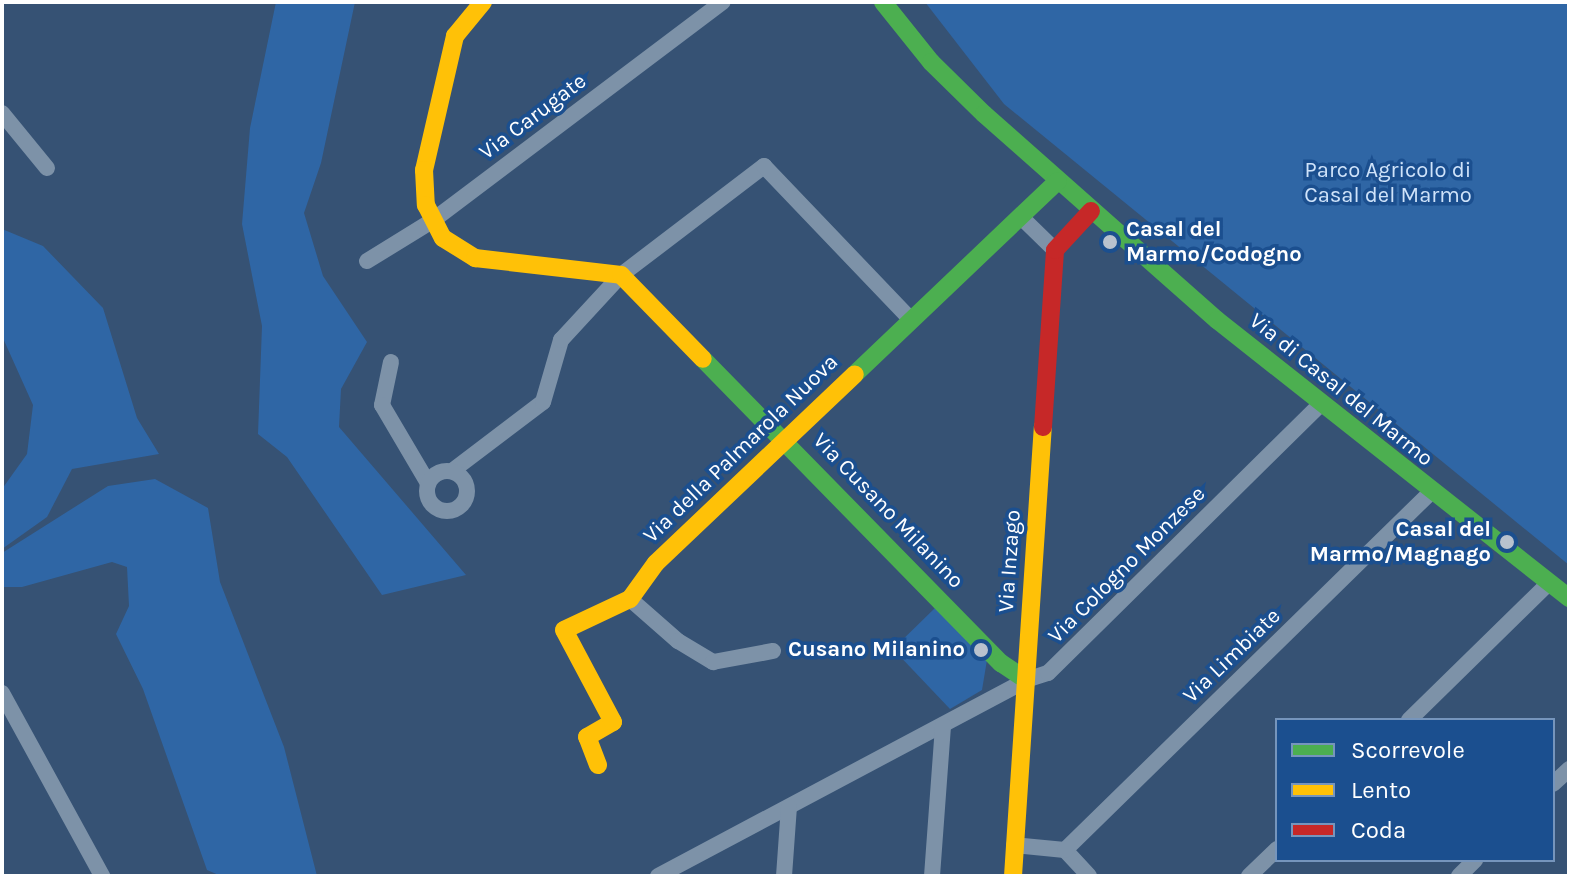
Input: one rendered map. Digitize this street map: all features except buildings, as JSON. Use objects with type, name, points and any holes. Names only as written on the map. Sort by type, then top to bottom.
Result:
[{"type":"street","points":[[483,2],[462,21],[450,51],[422,181],[432,221],[447,242],[467,256],[621,275]]},
{"type":"street","name":"Via Carugate","points":[[367,261],[432,221],[723,2]]},
{"type":"street","points":[[883,2],[945,76],[1058,181]]},
{"type":"street","points":[[2,113],[47,168]]},
{"type":"street","points":[[428,483],[436,474],[452,471],[543,402],[561,340],[621,275],[764,166],[910,319]]},
{"type":"street","name":"Via di Casal del Marmo","points":[[1058,181],[1320,405],[1569,598]]},
{"type":"street","name":"Via della Palmarola Nuova","points":[[598,765],[587,737],[613,722],[564,630],[630,599],[656,563],[1058,181]]},
{"type":"street","points":[[1020,216],[1055,250],[1091,211]]},
{"type":"street","name":"Via Inzago","points":[[1013,876],[1055,250]]},
{"type":"street","name":"Via Cusano Milanino","points":[[621,275],[787,440],[1001,663],[1026,680]]},
{"type":"street","points":[[391,362],[382,405],[428,483],[434,507],[453,510],[467,491],[463,478],[452,471]]},
{"type":"street","name":"Via Cologno Monzese","points":[[658,876],[1026,680],[1055,668],[1320,405]]},
{"type":"street","name":"Via Limbiate","points":[[1065,850],[1430,493]]},
{"type":"street","points":[[1411,718],[1549,583]]},
{"type":"street","points":[[630,599],[678,641],[713,662],[773,651]]},
{"type":"street","points":[[2,693],[102,876]]},
{"type":"street","points":[[932,876],[943,725]]},
{"type":"street","points":[[784,876],[789,807]]},
{"type":"street","points":[[1014,845],[1065,850],[1089,876]]},
{"type":"street","points":[[1249,876],[1275,851]]},
{"type":"green space","points":[[276,2],[355,2],[321,163],[304,213],[323,276],[367,342],[341,389],[339,427],[466,575],[382,595],[287,457],[258,434],[262,326],[242,224],[250,128]]},
{"type":"green space","name":"Parco Agricolo di Casal del Marmo","points":[[925,2],[1569,2],[1569,565],[1004,104]]},
{"type":"green space","points":[[2,229],[43,246],[103,308],[137,418],[159,454],[72,469],[47,517],[2,549],[2,489],[27,454],[33,405],[2,336]]},
{"type":"green space","points":[[155,479],[208,508],[220,582],[284,747],[317,876],[221,876],[207,870],[143,689],[116,634],[129,606],[127,567],[112,562],[22,587],[2,587],[2,553],[108,486]]},
{"type":"green space","points":[[935,608],[987,660],[982,690],[950,709],[893,649]]},
{"type":"traffic: fast","points":[[883,2],[931,62],[984,114],[1217,320],[1569,598]]},
{"type":"traffic: fast","points":[[855,374],[1058,181]]},
{"type":"traffic: fast","points":[[703,359],[1001,663],[1026,680]]},
{"type":"traffic: slow","points":[[483,2],[455,36],[424,170],[426,205],[443,238],[475,258],[621,275],[703,359]]},
{"type":"traffic: slow","points":[[598,765],[587,737],[613,722],[564,630],[630,599],[656,563],[855,374]]},
{"type":"traffic: slow","points":[[1013,876],[1043,427]]},
{"type":"traffic: jam","points":[[1043,427],[1055,250],[1091,211]]},
{"type":"place","name":"Casal del Marmo/Codogno","points":[[1110,242]]},
{"type":"place","name":"Casal del Marmo/Magnago","points":[[1507,542]]},
{"type":"place","name":"Cusano Milanino","points":[[981,650]]}]
